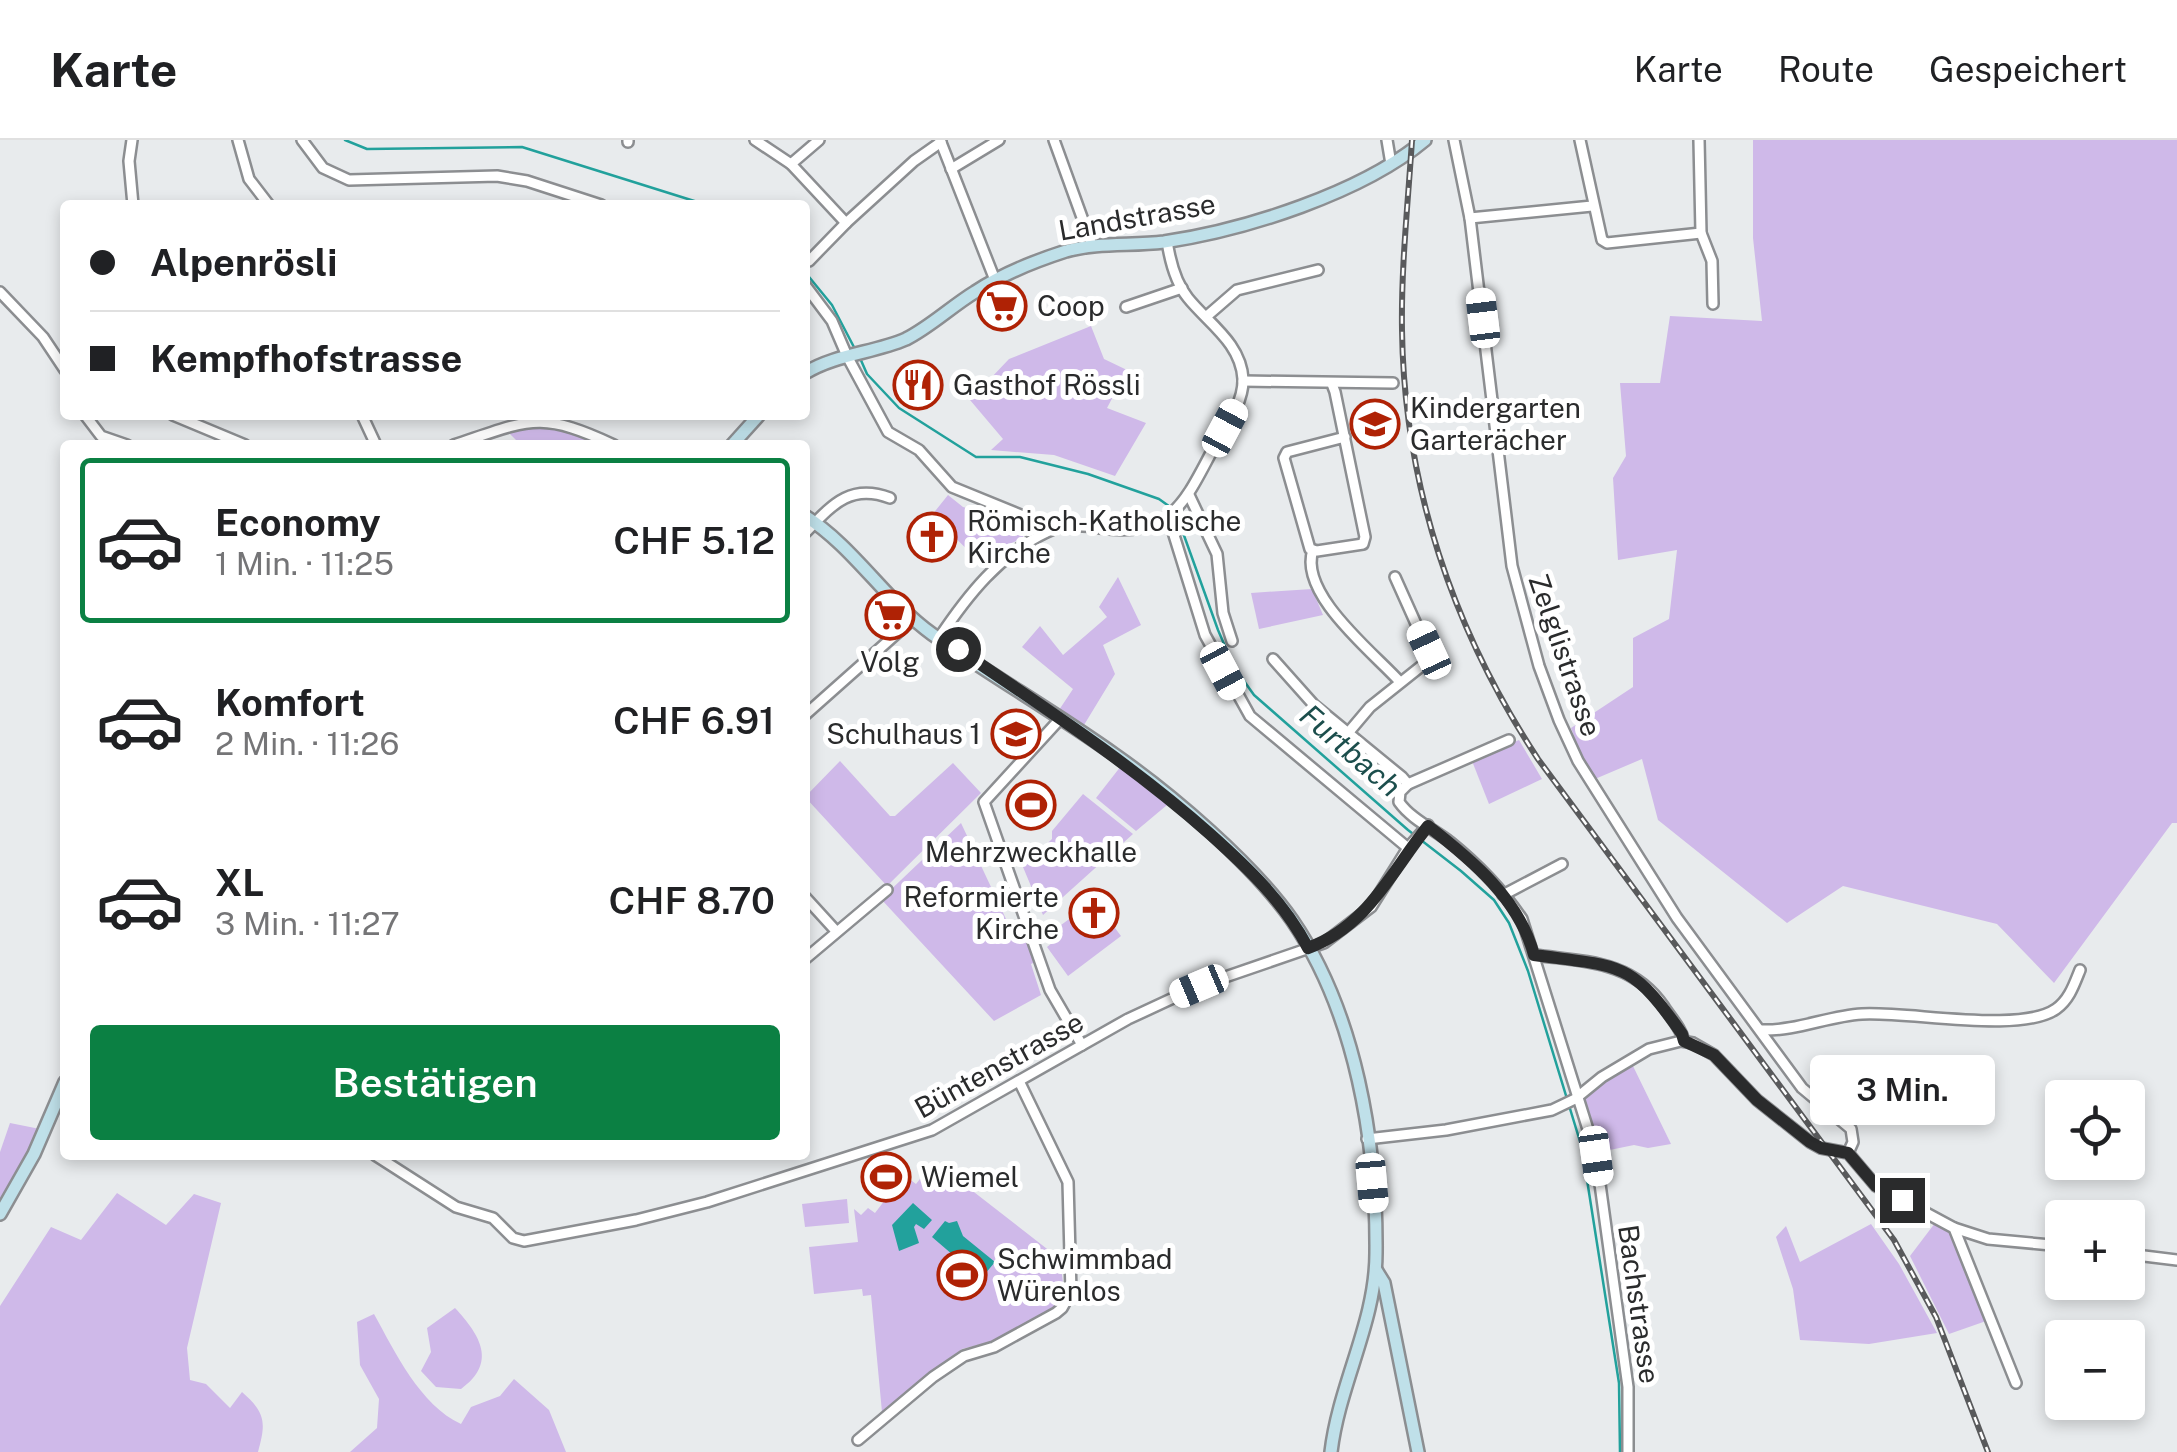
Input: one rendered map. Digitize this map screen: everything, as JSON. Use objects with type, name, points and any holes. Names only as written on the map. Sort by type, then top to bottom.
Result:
[{"type":"street","points":[[132,140],[129,160],[133,200]]},
{"type":"street","points":[[238,140],[249,179],[265,200]]},
{"type":"street","points":[[302,140],[323,168],[349,180],[496,176],[527,181],[586,200]]},
{"type":"street","points":[[756,140],[790,164],[846,223]]},
{"type":"street","points":[[790,164],[818,140]]},
{"type":"street","points":[[951,169],[999,140]]},
{"type":"street","points":[[1054,140],[1092,245]]},
{"type":"street","points":[[1386,140],[1391,164]]},
{"type":"street","name":"Landstrasse","points":[[810,372],[907,338],[994,280],[1066,252],[1092,245],[1166,241],[1239,224],[1368,178],[1424,140]]},
{"type":"street","name":"Zelglistrasse","points":[[1454,140],[1470,218],[1512,566],[1539,666],[1578,761],[1677,918],[1802,1088],[1851,1129],[1853,1142],[1848,1153]]},
{"type":"street","points":[[1580,140],[1598,234],[1607,243],[1701,233]]},
{"type":"street","points":[[1699,140],[1701,233],[1712,261],[1713,304]]},
{"type":"street","points":[[810,259],[940,141],[994,280]]},
{"type":"street","points":[[1470,218],[1592,206]]},
{"type":"street","points":[[939,638],[1008,555],[1046,532],[1073,526],[1129,531],[1153,526],[1179,508],[1189,495],[1235,408],[1243,381],[1234,350],[1182,288],[1166,241]]},
{"type":"street","points":[[1207,316],[1237,290],[1318,270]]},
{"type":"street","points":[[1126,307],[1182,288]]},
{"type":"street","points":[[810,291],[853,357],[883,427],[919,450],[946,483],[1038,522],[1046,532]]},
{"type":"street","points":[[0,292],[44,337],[60,362]]},
{"type":"street","points":[[1243,381],[1393,383]]},
{"type":"street","points":[[1313,550],[1363,544],[1366,537],[1332,384]]},
{"type":"street","points":[[87,420],[101,436],[113,440]]},
{"type":"street","points":[[185,420],[233,440]]},
{"type":"street","points":[[479,440],[522,423],[570,420],[605,440]]},
{"type":"street","points":[[736,440],[754,420]]},
{"type":"street","points":[[1344,437],[1287,452],[1284,458],[1326,604],[1400,682]]},
{"type":"street","points":[[890,498],[862,490],[810,519],[850,553],[913,619],[1119,758],[1246,866],[1277,900],[1308,948],[1344,1035],[1367,1139],[1376,1228],[1376,1270],[1368,1311],[1331,1452]]},
{"type":"street","points":[[1189,495],[1217,554],[1221,613],[1232,641]]},
{"type":"street","points":[[1167,517],[1209,646],[1250,716],[1411,845],[1426,828]]},
{"type":"street","points":[[1348,732],[1424,664],[1429,650],[1395,577]]},
{"type":"street","points":[[1202,619],[1221,613]]},
{"type":"street","points":[[810,712],[913,619]]},
{"type":"street","points":[[1272,659],[1295,688],[1408,784],[1509,740]]},
{"type":"street","points":[[1060,718],[984,802],[1050,990],[1082,1045]]},
{"type":"street","name":"Bachstrasse","points":[[1408,784],[1400,792],[1399,802],[1426,828],[1455,847],[1503,894],[1522,919],[1534,955],[1596,1156],[1628,1387],[1628,1452]]},
{"type":"street","name":"Büntenstrasse","points":[[383,1160],[456,1208],[493,1218],[514,1238],[536,1240],[708,1202],[922,1134],[1082,1045],[1199,986],[1324,943],[1371,906],[1411,845]]},
{"type":"street","points":[[1503,894],[1562,864]]},
{"type":"street","points":[[810,954],[886,890]]},
{"type":"street","points":[[810,902],[836,930]]},
{"type":"street","points":[[1534,955],[1583,959],[1623,970],[1657,997],[1684,1041]]},
{"type":"street","points":[[1762,1030],[1785,1031],[1866,1014],[1989,1021],[2032,1017],[2054,1011],[2070,995],[2080,970]]},
{"type":"street","points":[[1776,1050],[1785,1031]]},
{"type":"street","points":[[1367,1139],[1540,1113],[1576,1098],[1650,1049],[1684,1041],[1714,1055],[1757,1100],[1810,1142],[1848,1153],[1876,1186],[1954,1228],[1988,1239],[2045,1244]]},
{"type":"street","points":[[858,1440],[932,1377],[964,1356],[994,1346],[1056,1312],[1068,1301],[1072,1292],[1068,1182],[1019,1082]]},
{"type":"street","points":[[0,1214],[34,1154],[60,1094]]},
{"type":"street","points":[[1954,1228],[2016,1382]]},
{"type":"street","points":[[2145,1256],[2177,1260]]},
{"type":"street","points":[[1376,1270],[1384,1283],[1418,1452]]},
{"type":"shaded area","points":[[1753,140],[2177,140],[2177,823],[2172,823],[2054,983],[1997,924],[1843,886],[1787,923],[1658,820],[1642,759],[1595,779],[1571,728],[1633,687],[1633,638],[1669,619],[1677,550],[1618,560],[1613,478],[1626,456],[1620,383],[1660,383],[1670,316],[1762,321],[1753,238]]},
{"type":"shaded area","points":[[1091,326],[1104,359],[1127,370],[1107,408],[1146,423],[1115,476],[1054,455],[991,450],[1003,439],[970,400],[1009,359]]},
{"type":"shaded area","points":[[531,426],[556,427],[589,440],[516,440],[508,432]]},
{"type":"shaded area","points":[[948,495],[963,507],[1024,524],[1023,538],[1009,544],[984,566],[932,515]]},
{"type":"shaded area","points":[[1118,577],[1141,625],[1103,645],[1115,674],[1084,725],[1059,710],[1073,689],[1022,647],[1040,626],[1063,655],[1107,617],[1099,607]]},
{"type":"shaded area","points":[[1312,589],[1323,615],[1259,629],[1251,593]]},
{"type":"shaded area","points":[[1519,740],[1542,779],[1489,804],[1472,761]]},
{"type":"shaded area","points":[[840,761],[890,816],[895,816],[953,763],[981,793],[887,886],[810,802],[810,792]]},
{"type":"shaded area","points":[[1121,766],[1167,805],[1136,831],[1096,798]]},
{"type":"shaded area","points":[[1083,794],[1133,834],[1043,915],[1023,867],[1052,839],[1052,831]]},
{"type":"shaded area","points":[[961,823],[1006,919],[1013,928],[1024,923],[1037,961],[1031,964],[1041,995],[994,1021],[881,899]]},
{"type":"shaded area","points":[[1076,914],[1092,935],[1112,924],[1121,936],[1068,976],[1047,947],[1062,935],[1057,928]]},
{"type":"shaded area","points":[[1632,1064],[1671,1144],[1648,1148],[1634,1145],[1600,1152],[1582,1099]]},
{"type":"shaded area","points":[[10,1123],[40,1129],[0,1204],[0,1152]]},
{"type":"shaded area","name":"Schwimmbad Würenlos","points":[[934,1161],[1060,1259],[1064,1291],[1054,1308],[994,1341],[962,1349],[882,1412],[871,1295],[863,1296],[862,1289],[814,1294],[809,1247],[858,1242],[854,1209],[861,1215],[868,1208],[875,1213],[904,1175],[916,1184]]},
{"type":"shaded area","points":[[117,1193],[166,1225],[194,1194],[221,1203],[187,1348],[190,1380],[206,1384],[230,1408],[242,1392],[250,1399],[262,1419],[258,1452],[0,1452],[0,1306],[51,1227],[81,1240]]},
{"type":"shaded area","points":[[847,1199],[849,1223],[805,1227],[802,1204]]},
{"type":"shaded area","points":[[1935,1223],[1950,1233],[1989,1320],[1949,1334],[1910,1256]]},
{"type":"shaded area","points":[[1871,1224],[1899,1264],[1937,1333],[1869,1344],[1800,1340],[1793,1289],[1776,1237],[1786,1226],[1800,1262]]},
{"type":"shaded area","points":[[455,1308],[478,1339],[482,1359],[472,1379],[461,1389],[436,1387],[421,1371],[431,1352],[427,1328]]},
{"type":"shaded area","points":[[374,1314],[410,1376],[446,1415],[461,1424],[471,1407],[500,1396],[514,1379],[549,1410],[566,1452],[350,1452],[377,1428],[379,1399],[360,1365],[357,1322]]},
{"type":"water","points":[[913,1203],[932,1220],[924,1229],[916,1224],[919,1243],[899,1251],[892,1225]]},
{"type":"water","points":[[945,1221],[957,1221],[963,1236],[995,1262],[974,1287],[961,1276],[967,1267],[932,1237]]},
{"type":"waterway","name":"Furtbach","points":[[345,140],[367,149],[522,147],[691,200]]},
{"type":"waterway","name":"Furtbach","points":[[810,278],[832,305],[856,351]]},
{"type":"waterway","name":"Furtbach","points":[[860,358],[867,374],[899,408],[976,457],[1020,457],[1088,474],[1159,499],[1173,509]]},
{"type":"waterway","name":"Furtbach","points":[[1177,516],[1218,630],[1234,667],[1254,695],[1494,900],[1509,923],[1528,971],[1582,1148],[1619,1383],[1620,1452]]},
{"type":"railway","points":[[1412,140],[1403,283],[1405,388],[1423,500],[1458,607],[1481,659],[1538,759],[1894,1240],[1936,1317],[1988,1452]]},
{"type":"place","name":"Coop","points":[[1002,306]]},
{"type":"place","name":"Gasthof Rössli","points":[[918,385]]},
{"type":"place","name":"Kindergarten Garterächer","points":[[1375,424]]},
{"type":"place","name":"Römisch-Katholische Kirche","points":[[932,537]]},
{"type":"place","name":"Volg","points":[[890,615]]},
{"type":"place","name":"Schulhaus 1","points":[[1016,734]]},
{"type":"place","name":"Mehrzweckhalle","points":[[1031,805]]},
{"type":"place","name":"Reformierte Kirche","points":[[1094,913]]},
{"type":"place","name":"Wiemel","points":[[886,1177]]},
{"type":"place","name":"Schwimmbad Würenlos","points":[[962,1275]]},
{"type":"route","points":[[958,649],[1119,758],[1180,807],[1268,890],[1308,948],[1324,943],[1371,906],[1408,848],[1428,826],[1512,904],[1522,919],[1534,955],[1601,962],[1623,970],[1657,997],[1684,1041],[1708,1050],[1757,1100],[1810,1142],[1848,1153],[1876,1186],[1902,1200]]}]
